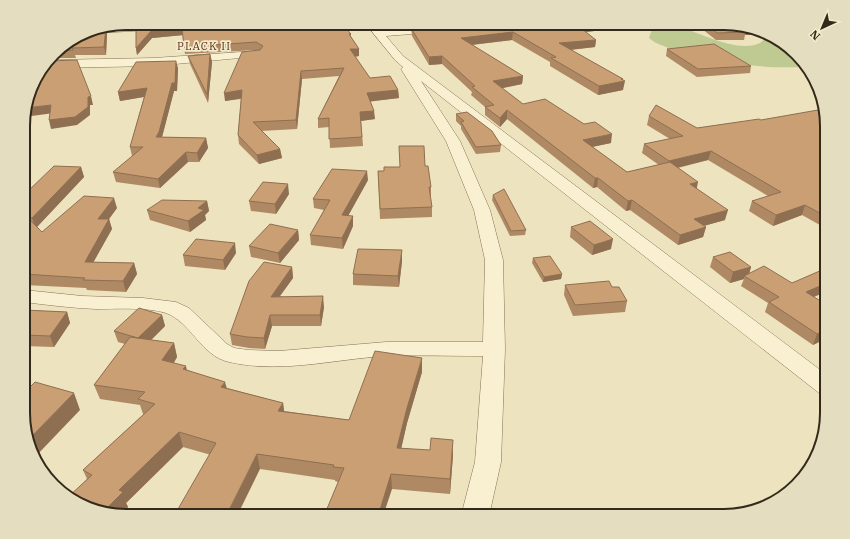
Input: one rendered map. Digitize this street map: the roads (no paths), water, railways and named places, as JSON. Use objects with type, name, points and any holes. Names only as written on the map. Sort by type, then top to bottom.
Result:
[{"type":"street","points":[[375,30],[399,58],[453,142],[482,210],[494,260],[494,349],[488,462],[477,509]]},
{"type":"street","points":[[378,34],[432,30]]},
{"type":"street","points":[[53,64],[154,62],[257,54]]},
{"type":"street","points":[[399,58],[820,382]]},
{"type":"street","points":[[30,297],[82,302],[143,304],[169,307],[182,313],[219,349],[229,355],[249,358],[278,359],[386,349],[494,349]]},
{"type":"district","name":"PLACK II","points":[[204,46]]}]
